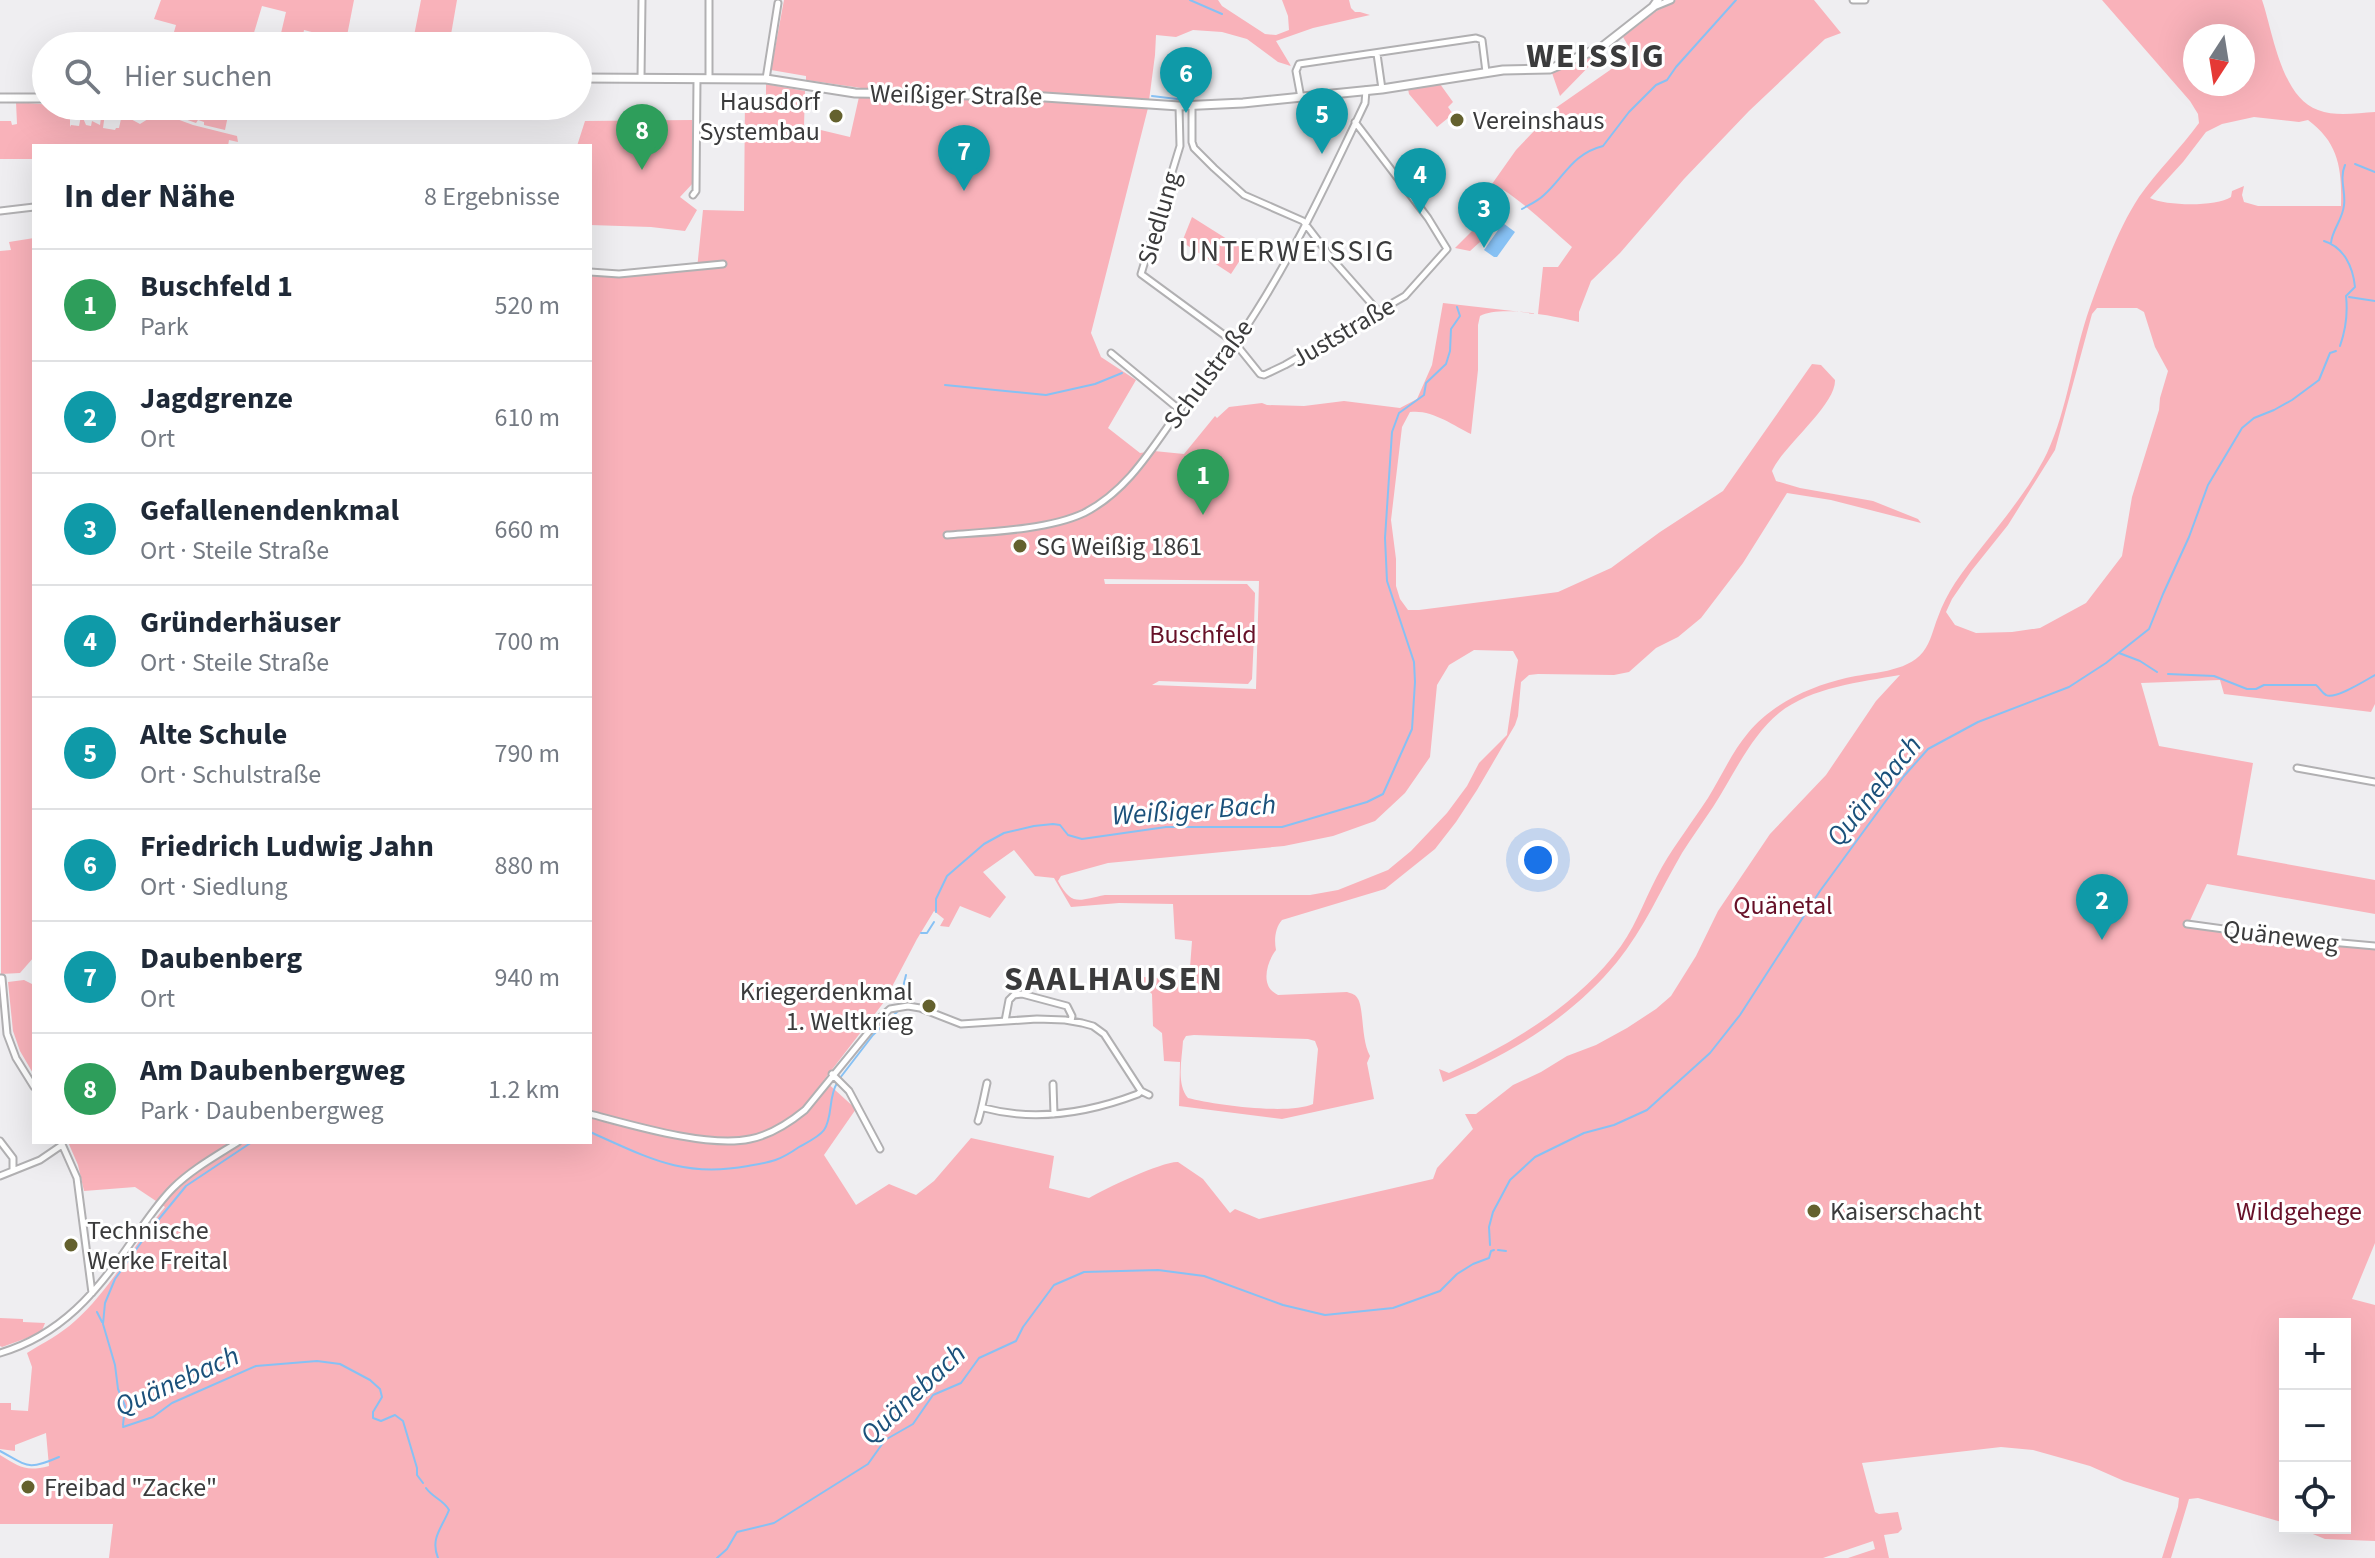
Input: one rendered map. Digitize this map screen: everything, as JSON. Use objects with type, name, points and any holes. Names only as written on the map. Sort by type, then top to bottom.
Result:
[{"type":"street","points":[[641,79],[642,0]]},
{"type":"street","points":[[709,0],[709,79]]},
{"type":"street","points":[[1656,4],[1659,7],[1671,0]]},
{"type":"street","points":[[1853,0],[1865,0]]},
{"type":"street","points":[[766,79],[778,3]]},
{"type":"street","name":"Weißiger Straße","points":[[592,78],[766,79],[855,93],[1030,96],[1192,106],[1382,89],[1486,72],[1550,69],[1602,47],[1656,4]]},
{"type":"street","points":[[1301,98],[1296,71],[1299,64],[1479,38],[1482,40],[1486,72]]},
{"type":"street","points":[[1377,54],[1382,89]]},
{"type":"street","points":[[693,195],[696,194],[697,79]]},
{"type":"street","name":"Schulstraße","points":[[947,535],[1052,523],[1086,512],[1129,480],[1180,410],[1235,343],[1295,248],[1365,103],[1366,90]]},
{"type":"street","points":[[0,98],[32,98]]},
{"type":"street","name":"Siedlung","points":[[1179,106],[1181,142],[1141,274],[1235,343]]},
{"type":"street","name":"Siedlung","points":[[1181,142],[1192,142],[1192,106]]},
{"type":"street","name":"Juststraße","points":[[1235,343],[1256,372],[1264,375],[1409,293],[1447,249],[1427,217],[1355,122]]},
{"type":"street","points":[[1192,142],[1194,148],[1237,190],[1303,221],[1378,311]]},
{"type":"street","points":[[0,211],[32,207]]},
{"type":"street","points":[[592,272],[619,274],[723,264]]},
{"type":"street","points":[[1111,353],[1180,410]]},
{"type":"street","points":[[2297,768],[2375,782]]},
{"type":"street","name":"Quäneweg","points":[[2187,924],[2375,946]]},
{"type":"street","points":[[1,978],[7,1034],[16,1058],[32,1084]]},
{"type":"street","points":[[1005,1021],[1009,1000],[1014,995],[1022,994],[1067,1006],[1071,1021]]},
{"type":"street","points":[[592,1114],[719,1141],[748,1140],[774,1131],[791,1122],[837,1078],[849,1055],[881,1017],[892,1009],[902,1007],[920,1008],[961,1024],[1037,1019],[1093,1026],[1104,1034],[1141,1091],[1149,1095]]},
{"type":"street","points":[[837,1078],[849,1091],[880,1149]]},
{"type":"street","points":[[978,1121],[984,1108],[982,1103],[987,1083]]},
{"type":"street","points":[[1053,1084],[1054,1114]]},
{"type":"street","points":[[984,1108],[1016,1115],[1054,1114],[1104,1107],[1141,1091]]},
{"type":"street","points":[[0,1141],[13,1158],[13,1171]]},
{"type":"street","points":[[1,1175],[40,1160],[61,1144]]},
{"type":"street","points":[[62,1144],[78,1184],[92,1293]]},
{"type":"street","points":[[0,1353],[51,1331],[92,1293],[175,1186],[235,1144]]},
{"type":"green space","points":[[161,0],[354,0],[348,32],[281,32],[286,12],[262,6],[254,32],[174,32],[176,25],[154,19]]},
{"type":"green space","points":[[421,0],[457,0],[451,32],[415,32]]},
{"type":"green space","points":[[784,0],[1218,0],[1222,6],[1265,34],[1276,35],[1289,30],[1282,0],[1349,0],[1355,12],[1370,15],[1313,28],[1276,41],[1291,66],[1278,62],[1247,39],[1222,32],[1193,30],[1176,37],[1156,35],[1148,108],[1091,333],[1101,357],[1136,380],[1108,428],[1140,453],[1184,454],[1215,416],[1217,418],[1229,407],[1262,403],[1304,406],[1344,401],[1400,408],[1417,399],[1432,365],[1443,303],[1521,312],[1501,311],[1480,316],[1471,434],[1442,418],[1418,412],[1410,412],[1402,427],[1391,520],[1396,586],[1408,610],[1558,592],[1611,568],[1723,491],[1812,364],[1821,365],[1835,380],[1833,390],[1778,461],[1772,471],[1776,481],[1873,501],[1921,523],[1831,500],[1787,493],[1743,563],[1701,618],[1678,637],[1656,648],[1629,672],[1614,675],[1538,674],[1529,675],[1521,682],[1515,725],[1477,790],[1435,849],[1385,889],[1282,920],[1276,934],[1276,950],[1267,968],[1269,986],[1278,995],[1347,992],[1356,996],[1370,1056],[1367,1063],[1374,1099],[1282,1119],[1179,1106],[1180,1062],[1164,1061],[1162,1033],[1153,1026],[1152,994],[1133,976],[1189,981],[1192,941],[1175,939],[1173,904],[1119,903],[1071,907],[1054,878],[1035,876],[1014,850],[983,872],[1006,897],[990,918],[960,906],[949,927],[940,926],[944,919],[934,911],[884,1002],[824,1080],[856,1109],[824,1155],[856,1205],[889,1184],[916,1195],[934,1181],[971,1138],[1054,1156],[1049,1188],[1089,1198],[1147,1171],[1178,1162],[1203,1179],[1230,1213],[1235,1209],[1259,1219],[1433,1179],[1437,1168],[1473,1129],[1465,1114],[1476,1114],[1513,1085],[1627,1028],[1671,996],[1696,956],[1718,911],[1770,834],[1826,775],[1876,701],[1900,675],[1821,691],[1779,713],[1751,745],[1682,853],[1636,936],[1599,982],[1538,1033],[1492,1060],[1443,1082],[1439,1069],[1449,1073],[1520,1035],[1565,1004],[1604,967],[1627,937],[1667,858],[1737,748],[1768,713],[1806,691],[1846,678],[1898,668],[1923,652],[1955,583],[2037,471],[2054,436],[2084,325],[2118,236],[2139,197],[2199,123],[2198,114],[2186,96],[2255,96],[2255,24],[2183,24],[2183,93],[2102,0],[2262,0],[2280,62],[2295,92],[2305,103],[2332,113],[2375,112],[2375,704],[2371,712],[2224,694],[2220,680],[2141,683],[2159,746],[2253,763],[2237,855],[2375,880],[2375,914],[2207,884],[2188,925],[2317,944],[2375,949],[2375,1243],[2352,1299],[2375,1305],[2375,1541],[2325,1539],[2313,1534],[2351,1534],[2351,1318],[2279,1318],[2279,1521],[2198,1498],[2189,1499],[2171,1558],[2162,1558],[2179,1498],[2124,1481],[2090,1466],[2033,1450],[2001,1447],[1862,1463],[1875,1512],[1898,1512],[1902,1529],[1898,1533],[1884,1535],[1889,1558],[1848,1558],[1875,1549],[1873,1541],[1823,1558],[109,1558],[113,1524],[0,1524],[0,1455],[23,1467],[49,1466],[46,1433],[15,1445],[15,1451],[0,1449],[0,1403],[11,1403],[11,1410],[28,1411],[32,1367],[27,1353],[64,1330],[87,1309],[165,1207],[135,1187],[84,1191],[69,1144],[592,1144],[592,276],[619,277],[697,269],[703,210],[744,211],[745,97],[766,98],[766,84],[805,91],[804,126],[850,137],[861,88],[806,80],[806,76],[771,70]],"holes":[[[2254,117],[2299,122],[2308,120],[2318,129],[2336,158],[2341,180],[2341,206],[2258,206],[2244,202],[2244,186],[2232,191],[2231,197],[2203,204],[2179,204],[2150,198],[2206,132],[2222,124]],[[2097,308],[2137,308],[2144,312],[2155,347],[2168,371],[2132,497],[2122,556],[2086,603],[2040,628],[1976,633],[1955,625],[1946,612],[1952,599],[2008,525],[2055,450],[2092,314]],[[1104,579],[1259,581],[1256,689],[1152,685],[1159,681],[1248,684],[1252,679],[1255,593],[1247,584],[1105,584]],[[1474,650],[1513,651],[1518,660],[1507,735],[1479,763],[1447,813],[1388,870],[1338,890],[1310,895],[1105,895],[1077,900],[1068,895],[1058,881],[1061,876],[1108,863],[1284,846],[1333,836],[1375,821],[1405,793],[1430,757],[1437,685],[1449,665]],[[1186,1036],[1315,1041],[1318,1049],[1313,1104],[1270,1109],[1188,1098],[1181,1079],[1183,1041]]]},
{"type":"green space","points":[[1676,0],[1814,0],[1841,33],[1825,39],[1749,111],[1591,281],[1579,312],[1579,322],[1538,314],[1543,267],[1558,267],[1572,247],[1520,202],[1502,189],[1495,191],[1482,228],[1490,233],[1470,251],[1455,248],[1484,214],[1492,184],[1516,150],[1557,107],[1633,54],[1623,37]]},
{"type":"green space","points":[[1603,52],[1560,96],[1552,73]]},
{"type":"green space","points":[[1440,84],[1453,102],[1448,107],[1453,114],[1437,127],[1408,89]]},
{"type":"green space","points":[[16,102],[32,103],[32,120],[70,120],[70,127],[79,126],[80,120],[91,126],[92,121],[100,125],[101,120],[104,120],[103,128],[115,130],[119,128],[121,120],[133,120],[140,124],[146,120],[179,120],[237,136],[238,142],[32,144],[32,159],[0,159],[0,121],[17,124]]},
{"type":"green space","points":[[198,120],[227,120],[225,130],[204,125]]},
{"type":"green space","points":[[692,120],[694,182],[680,197],[697,210],[685,231],[592,225],[592,144],[578,144],[585,121]]},
{"type":"green space","points":[[1192,217],[1246,251],[1231,274],[1182,242]]},
{"type":"green space","points":[[32,238],[32,959],[20,973],[1,974],[0,251],[11,250],[9,242]]},
{"type":"green space","points":[[24,980],[32,984],[32,1072],[13,1031],[8,982]]},
{"type":"green space","points":[[0,1318],[45,1323],[41,1333],[2,1347]]},
{"type":"water","points":[[1503,223],[1515,232],[1494,257],[1484,250]]},
{"type":"waterway","points":[[1190,0],[1222,14]]},
{"type":"waterway","name":"Weißiger Bach","points":[[1522,209],[1542,197],[1576,160],[1603,146],[1629,112],[1656,85],[1667,80],[1736,0]]},
{"type":"waterway","points":[[1152,96],[1185,100]]},
{"type":"waterway","points":[[2355,164],[2375,172]]},
{"type":"waterway","points":[[2331,243],[2343,210],[2345,165]]},
{"type":"waterway","name":"Quänebach","points":[[2324,241],[2342,253],[2350,265],[2354,280],[2355,287],[2346,296],[2346,321],[2340,346]]},
{"type":"waterway","points":[[2349,297],[2375,301]]},
{"type":"waterway","name":"Weißiger Bach","points":[[936,912],[936,899],[947,876],[984,844],[1004,833],[1053,824],[1060,825],[1068,835],[1082,839],[1166,827],[1282,827],[1367,802],[1383,794],[1412,729],[1415,682],[1414,662],[1387,581],[1385,538],[1392,432],[1399,413],[1424,395],[1426,383],[1446,364],[1451,329],[1460,316],[1457,307]]},
{"type":"waterway","name":"Quänebach","points":[[1490,1245],[1489,1227],[1493,1212],[1510,1180],[1535,1157],[1584,1133],[1614,1125],[1647,1110],[1710,1053],[1740,1015],[1820,891],[1904,776],[1928,749],[1978,722],[2069,687],[2149,629],[2208,485],[2242,428],[2254,418],[2292,400],[2319,380],[2330,353],[2336,351]]},
{"type":"waterway","points":[[945,385],[1046,395],[1095,384],[1122,373]]},
{"type":"waterway","points":[[2119,653],[2157,672]]},
{"type":"waterway","points":[[2168,674],[2214,676],[2247,689],[2264,685],[2316,685],[2330,696],[2375,675]]},
{"type":"waterway","name":"Weißiger Bach","points":[[921,933],[927,933],[934,922]]},
{"type":"waterway","name":"Weißiger Bach","points":[[899,1004],[906,975]]},
{"type":"waterway","name":"Weißiger Bach","points":[[840,1078],[873,1035],[898,1011]]},
{"type":"waterway","name":"Weißiger Bach","points":[[592,1133],[649,1157],[685,1167],[725,1169],[763,1163],[786,1155],[822,1133],[829,1119],[837,1083]]},
{"type":"waterway","name":"Weißiger Bach","points":[[150,1230],[186,1186],[249,1144]]},
{"type":"waterway","name":"Weißiger Bach","points":[[123,1425],[125,1406],[103,1324],[105,1303],[115,1279],[145,1237]]},
{"type":"waterway","name":"Quänebach","points":[[717,1558],[727,1549],[737,1532],[774,1523],[868,1464],[885,1440],[913,1424],[933,1395],[961,1383],[979,1358],[1016,1341],[1054,1285],[1084,1272],[1158,1270],[1204,1276],[1283,1305],[1325,1315],[1393,1308],[1440,1291],[1457,1274],[1489,1258],[1494,1250]]},
{"type":"waterway","points":[[1498,1250],[1506,1251]]},
{"type":"waterway","points":[[97,1312],[102,1322]]},
{"type":"waterway","name":"Quänebach","points":[[123,1427],[153,1417],[172,1403],[256,1366],[317,1361],[340,1364],[380,1389],[382,1397],[373,1418],[381,1421],[395,1415],[403,1421],[417,1475],[423,1483]]},
{"type":"waterway","name":"Quänebach","points":[[0,1451],[28,1465],[59,1457]]},
{"type":"waterway","name":"Quänebach","points":[[426,1488],[449,1510],[436,1539],[438,1558]]},
{"type":"place","name":"Friedrich Ludwig Jahn","points":[[1186,113]]},
{"type":"place","name":"Hausdorf Systembau","points":[[836,116]]},
{"type":"place","name":"Vereinshaus","points":[[1457,120]]},
{"type":"place","name":"Alte Schule","points":[[1322,154]]},
{"type":"place","name":"Am Daubenbergweg","points":[[642,170]]},
{"type":"place","name":"Daubenberg","points":[[964,191]]},
{"type":"place","name":"Gründerhäuser","points":[[1420,214]]},
{"type":"place","name":"Gefallenendenkmal","points":[[1484,248]]},
{"type":"place","name":"Buschfeld 1","points":[[1203,515]]},
{"type":"place","name":"SG Weißig 1861","points":[[1020,546]]},
{"type":"place","name":"Jagdgrenze","points":[[2102,940]]},
{"type":"place","name":"Kriegerdenkmal 1. Weltkrieg","points":[[929,1006]]},
{"type":"place","name":"Kaiserschacht","points":[[1814,1211]]},
{"type":"place","name":"Technische Werke Freital","points":[[71,1245]]},
{"type":"place","name":"Freibad \"Zacke\"","points":[[28,1487]]},
{"type":"district","name":"WEISSIG","points":[[1596,56]]},
{"type":"district","name":"UNTERWEISSIG","points":[[1287,251]]},
{"type":"district","name":"SAALHAUSEN","points":[[1114,979]]},
{"type":"park label","name":"Buschfeld","points":[[1203,634]]},
{"type":"park label","name":"Quänetal","points":[[1783,905]]},
{"type":"park label","name":"Wildgehege","points":[[2299,1211]]}]
